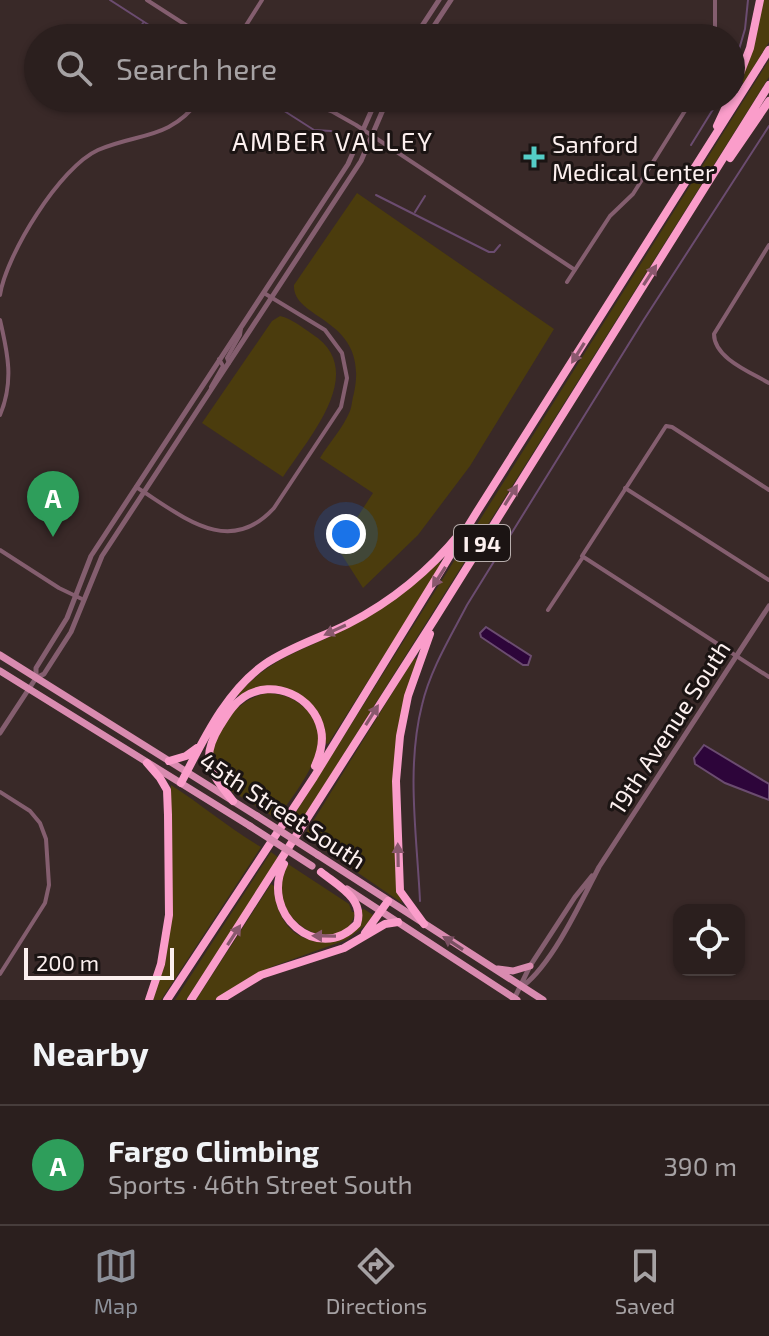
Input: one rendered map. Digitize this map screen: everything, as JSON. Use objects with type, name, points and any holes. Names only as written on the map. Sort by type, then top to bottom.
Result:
[{"type":"highway","points":[[745,61],[760,0]]},
{"type":"highway","name":"I 94","points":[[745,89],[769,50]]},
{"type":"highway","name":"I 94","points":[[191,1000],[439,614],[769,85]]},
{"type":"highway","points":[[685,220],[769,101]]},
{"type":"highway","points":[[697,166],[724,112]]},
{"type":"highway","name":"I 94","points":[[167,1000],[305,790],[731,112]]},
{"type":"highway","points":[[181,783],[230,698],[264,665],[375,609],[429,567],[478,510]]},
{"type":"highway","points":[[424,924],[400,891],[396,781],[408,696],[439,614]]},
{"type":"highway","points":[[233,801],[210,771],[210,746],[234,705],[245,696],[268,689],[291,693],[301,699],[321,727],[321,749],[305,790]]},
{"type":"highway","points":[[169,761],[186,756],[203,742]]},
{"type":"highway","points":[[147,763],[167,790],[169,915],[161,964],[149,1000]]},
{"type":"highway","points":[[304,824],[280,872],[279,904],[290,923],[303,933],[317,937],[338,936],[357,924],[359,908],[351,896],[321,872]]},
{"type":"highway","points":[[359,940],[388,901]]},
{"type":"highway","points":[[220,1000],[261,975],[344,948],[385,924],[398,922]]},
{"type":"main road","name":"45th Street South","points":[[0,655],[543,1000]]},
{"type":"main road","name":"45th Street South","points":[[0,671],[250,826],[515,999]]},
{"type":"main road","points":[[492,968],[513,971],[530,966]]},
{"type":"street","points":[[147,0],[184,24]]},
{"type":"street","points":[[247,24],[262,0]]},
{"type":"street","points":[[423,24],[439,0]]},
{"type":"street","points":[[435,24],[451,0]]},
{"type":"street","points":[[715,0],[715,24]]},
{"type":"street","points":[[0,295],[2,280],[14,254],[54,189],[71,170],[97,151],[168,128],[188,112]]},
{"type":"street","points":[[333,112],[575,270]]},
{"type":"street","points":[[36,678],[36,668],[67,618],[91,556],[348,164],[371,112]]},
{"type":"street","points":[[0,733],[71,632],[102,556],[349,181],[382,112]]},
{"type":"street","points":[[567,282],[610,216],[633,194],[684,112]]},
{"type":"street","points":[[769,245],[714,334],[714,342],[721,353],[769,383]]},
{"type":"street","points":[[136,487],[207,529],[232,531],[253,526],[274,508],[341,407],[347,378],[342,353],[325,330],[263,292]]},
{"type":"street","points":[[0,320],[10,371],[9,388],[0,415]]},
{"type":"street","points":[[229,363],[227,358],[240,335],[241,326]]},
{"type":"street","points":[[211,390],[211,384],[223,366],[219,359]]},
{"type":"street","points":[[548,610],[666,426],[769,490]]},
{"type":"street","points":[[625,488],[769,580]]},
{"type":"street","points":[[0,550],[85,600]]},
{"type":"street","points":[[582,556],[769,677]]},
{"type":"street","name":"19th Avenue South","points":[[515,999],[530,966],[575,897],[599,867],[769,606]]},
{"type":"street","points":[[0,792],[30,811],[40,823],[46,839],[49,885],[45,903],[0,974]]},
{"type":"street","name":"19th Avenue South","points":[[522,987],[534,978],[577,910],[599,867]]},
{"type":"shaded area","points":[[762,0],[769,0],[769,42],[745,81],[745,66]]},
{"type":"shaded area","points":[[769,60],[769,77],[296,830],[288,825],[736,112],[745,112],[745,98]]},
{"type":"shaded area","points":[[357,193],[554,329],[470,466],[418,535],[363,588],[336,550],[373,493],[320,458],[350,411],[356,368],[351,349],[342,335],[305,306],[297,297],[294,285]]},
{"type":"shaded area","points":[[280,316],[312,334],[328,349],[335,366],[335,385],[329,405],[283,477],[202,423],[272,321]]},
{"type":"shaded area","points":[[438,562],[442,564],[328,744],[325,743],[322,723],[314,709],[284,687],[240,697],[238,694],[251,681],[277,662],[348,628]]},
{"type":"shaded area","points":[[486,627],[531,656],[528,665],[523,665],[481,637],[480,633]]},
{"type":"shaded area","points":[[414,658],[418,659],[399,721],[396,884],[402,903],[304,836]]},
{"type":"shaded area","points":[[267,693],[288,697],[302,705],[316,722],[319,736],[312,765],[277,819],[230,790],[212,770],[212,747],[221,726],[241,705]]},
{"type":"shaded area","points":[[704,745],[769,784],[769,800],[725,783],[695,764],[694,758]]},
{"type":"shaded area","points":[[171,785],[261,847],[161,1000],[153,1000],[165,958]]},
{"type":"shaded area","points":[[271,852],[279,858],[186,1000],[175,1000]]},
{"type":"shaded area","points":[[288,864],[349,904],[355,912],[350,925],[340,933],[328,936],[303,927],[292,917],[284,904],[281,888]]},
{"type":"shaded area","points":[[271,884],[283,919],[302,937],[345,936],[358,928],[362,910],[373,915],[366,925],[346,940],[271,967],[215,1000],[196,1000]]},
{"type":"waterway","points":[[110,0],[147,24]]},
{"type":"waterway","points":[[745,29],[748,0]]},
{"type":"waterway","points":[[286,112],[314,130],[331,131]]},
{"type":"waterway","points":[[691,145],[711,112]]},
{"type":"waterway","points":[[420,901],[414,803],[415,753],[422,705],[436,666],[467,605],[643,321],[769,126]]},
{"type":"waterway","points":[[376,195],[489,252],[494,252],[500,245]]},
{"type":"waterway","points":[[415,212],[425,196]]},
{"type":"place","name":"Sanford Medical Center","points":[[534,157]]},
{"type":"place","name":"Fargo Climbing","points":[[53,537]]},
{"type":"district","name":"AMBER VALLEY","points":[[333,140]]}]
